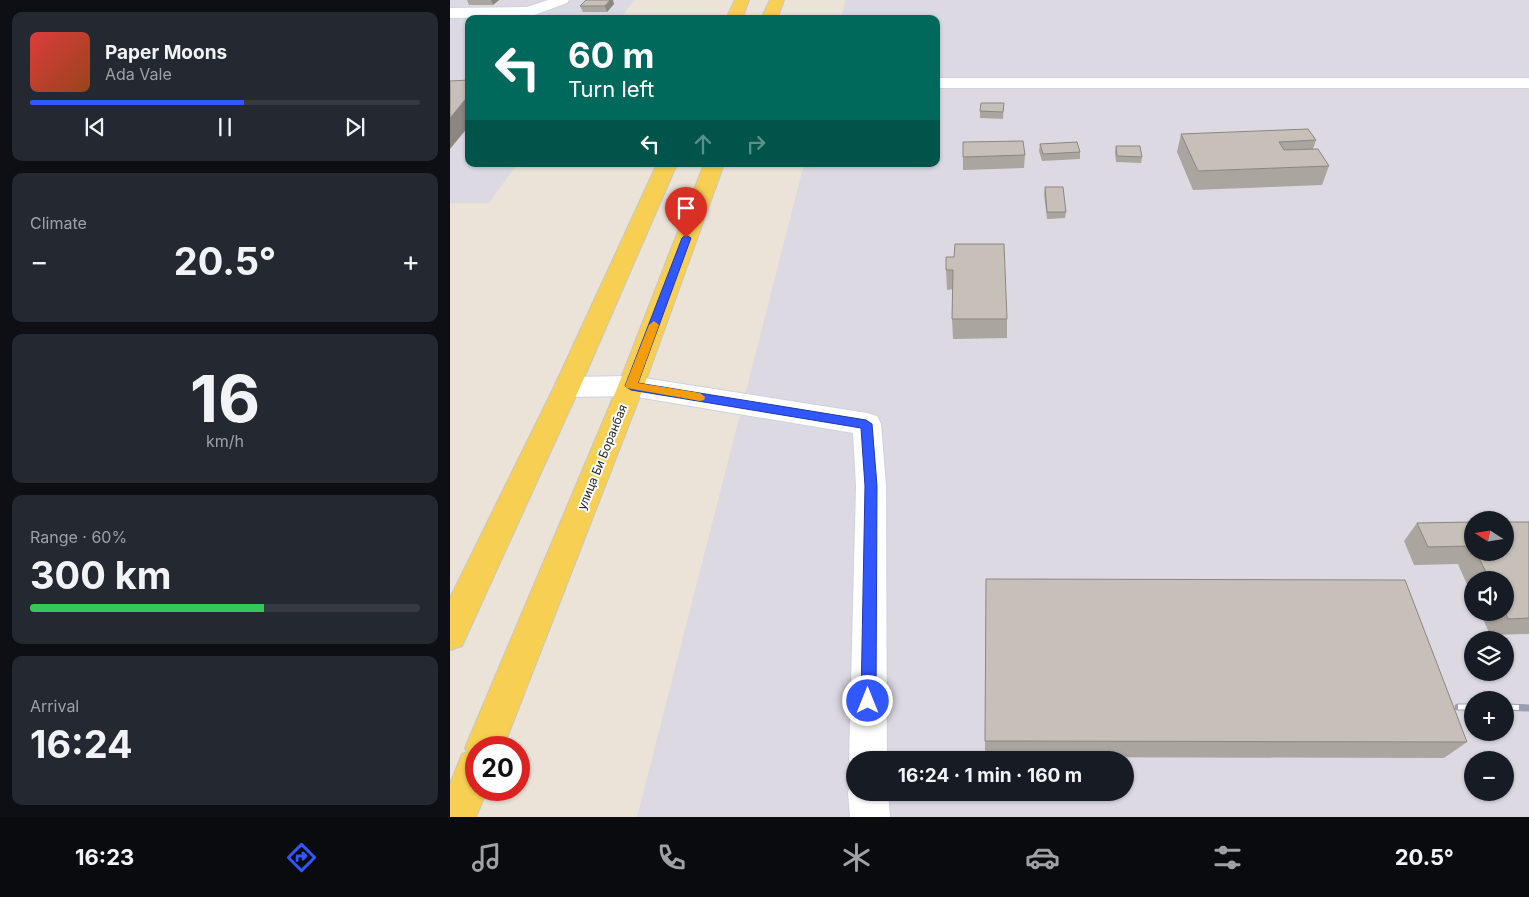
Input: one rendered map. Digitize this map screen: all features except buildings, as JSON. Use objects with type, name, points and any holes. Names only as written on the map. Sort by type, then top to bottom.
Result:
[{"type":"main road","points":[[736,15],[742,0]]},
{"type":"main road","points":[[771,15],[777,0]]},
{"type":"main road","points":[[450,634],[567,387],[666,167]]},
{"type":"main road","name":"улица Би Боранбая","points":[[489,736],[631,386],[713,167]]},
{"type":"main road","points":[[456,817],[465,795]]},
{"type":"lane","points":[[450,13],[525,15],[562,0]]},
{"type":"lane","points":[[940,83],[1529,83]]},
{"type":"lane","points":[[567,387],[631,386],[866,424],[871,486],[868,751]]},
{"type":"lane","points":[[869,801],[870,817]]},
{"type":"shaded area","points":[[450,0],[634,0],[623,15],[465,15],[465,167],[515,167],[489,203],[450,203]]},
{"type":"shaded area","points":[[845,0],[1529,0],[1529,817],[637,817],[803,167],[940,167],[940,15],[842,15]]},
{"type":"railway","points":[[1458,707],[1464,707]]},
{"type":"railway","points":[[1514,707],[1529,708]]},
{"type":"slow traffic","points":[[654,325],[631,386],[700,397]]},
{"type":"route","points":[[686,238],[631,386],[866,424],[871,486],[868,701]]}]
